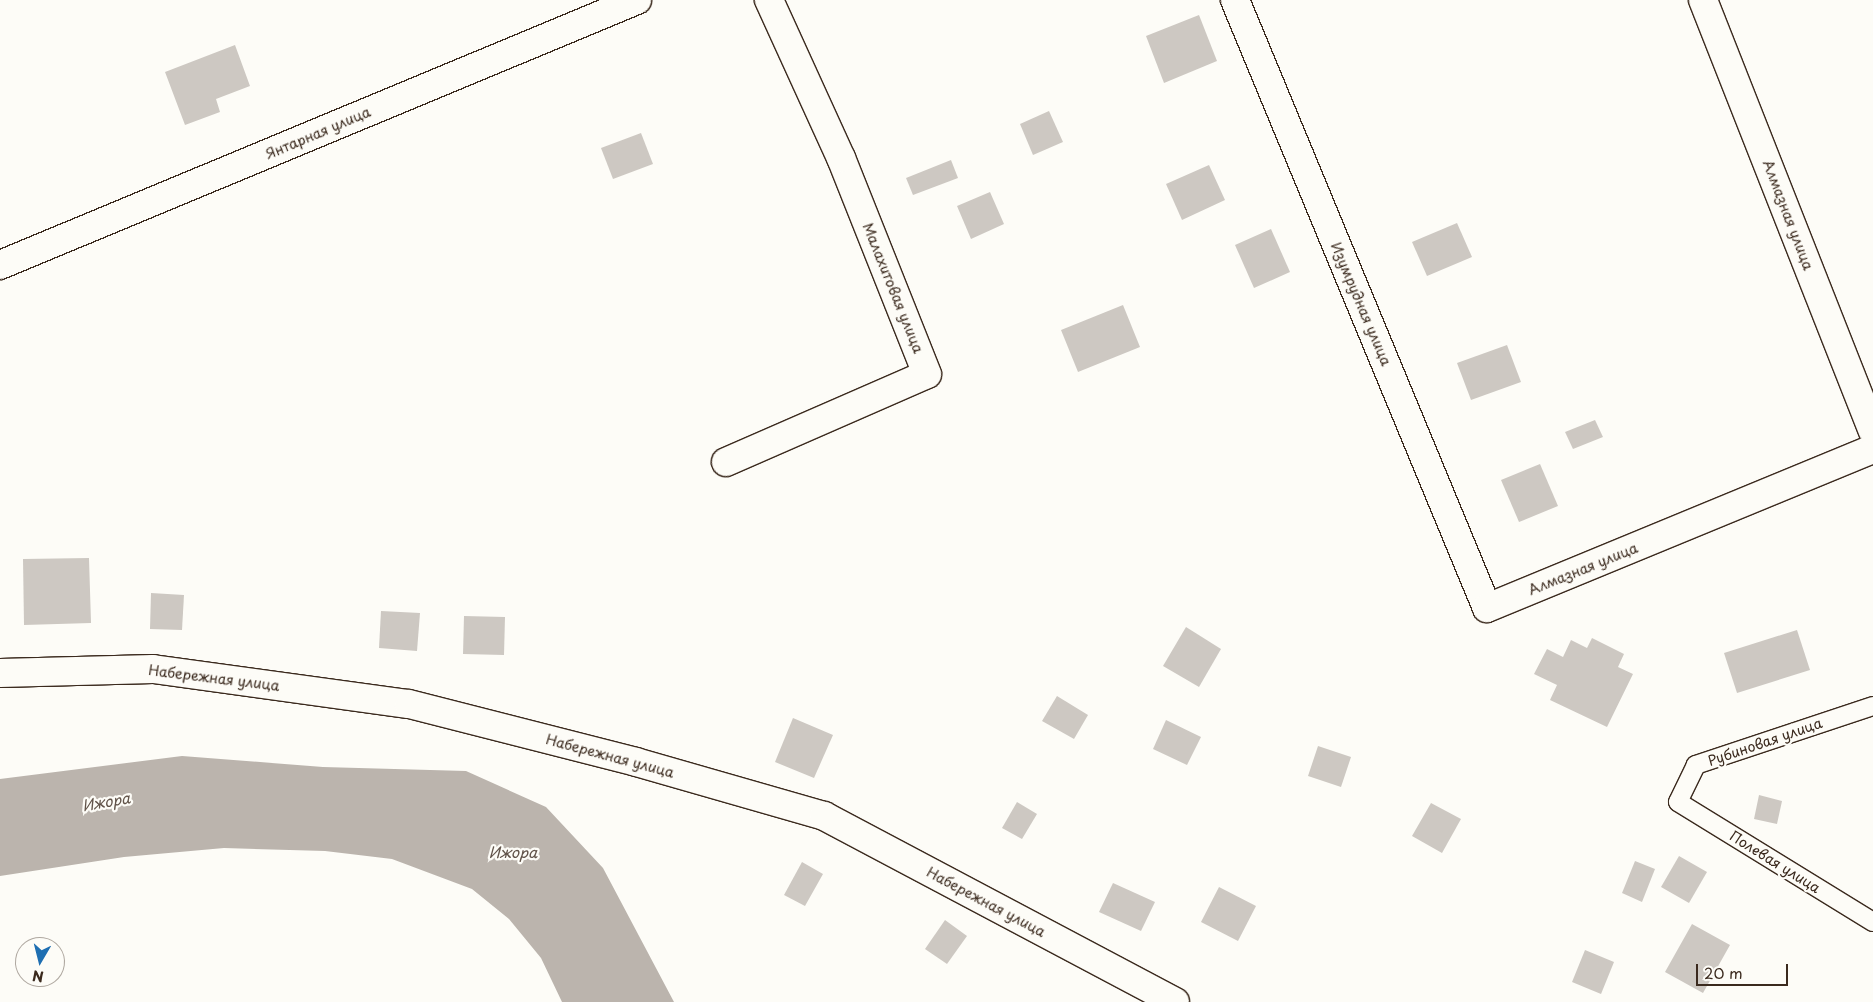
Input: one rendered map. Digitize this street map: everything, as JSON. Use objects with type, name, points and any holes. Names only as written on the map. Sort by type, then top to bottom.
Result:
[{"type":"street","name":"Янтарная улица","points":[[0,265],[637,0]]},
{"type":"street","name":"Малахитовая улица","points":[[726,462],[927,374],[841,158],[770,0]]},
{"type":"street","name":"Изумрудная улица","points":[[1235,0],[1487,608]]},
{"type":"street","name":"Алмазная улица","points":[[1704,0],[1873,431]]},
{"type":"street","name":"Алмазная улица","points":[[1487,608],[1873,449]]},
{"type":"street","name":"Набережная улица","points":[[0,673],[153,669],[399,703],[636,762],[824,816],[1175,1002]]},
{"type":"lane","name":"Рубиновая улица","points":[[1678,802],[1696,765],[1873,706]]},
{"type":"lane","name":"Полевая улица","points":[[1678,802],[1873,922]]},
{"type":"water","name":"Ижора","points":[[182,756],[323,767],[466,771],[546,807],[603,868],[674,1002],[562,1002],[541,958],[509,919],[472,889],[392,859],[325,851],[224,848],[124,857],[0,876],[0,779]]},
{"type":"building","points":[[1199,15],[1217,61],[1164,83],[1146,36]]},
{"type":"building","points":[[235,45],[250,86],[216,99],[220,112],[185,125],[165,72]]},
{"type":"building","points":[[1049,111],[1063,142],[1033,155],[1020,124]]},
{"type":"building","points":[[641,133],[653,164],[613,179],[601,148]]},
{"type":"building","points":[[951,160],[958,178],[913,195],[906,178]]},
{"type":"building","points":[[1209,165],[1225,200],[1182,220],[1166,184]]},
{"type":"building","points":[[990,192],[1004,224],[971,239],[957,206]]},
{"type":"building","points":[[1457,223],[1472,257],[1427,276],[1412,242]]},
{"type":"building","points":[[1271,229],[1290,272],[1254,288],[1235,245]]},
{"type":"building","points":[[1123,305],[1140,347],[1078,372],[1061,330]]},
{"type":"building","points":[[1507,345],[1521,382],[1471,400],[1457,363]]},
{"type":"building","points":[[1595,420],[1603,437],[1573,449],[1565,432]]},
{"type":"building","points":[[1540,464],[1558,506],[1519,522],[1501,480]]},
{"type":"building","points":[[89,558],[91,623],[24,625],[23,559]]},
{"type":"building","points":[[151,593],[184,595],[182,630],[150,629]]},
{"type":"building","points":[[381,611],[420,613],[417,651],[379,648]]},
{"type":"building","points":[[464,616],[505,617],[504,655],[463,654]]},
{"type":"building","points":[[1186,627],[1221,649],[1199,687],[1163,666]]},
{"type":"building","points":[[1797,630],[1810,670],[1737,693],[1724,653]]},
{"type":"building","points":[[1592,638],[1624,654],[1618,667],[1633,674],[1607,727],[1550,700],[1557,685],[1534,674],[1547,649],[1563,657],[1571,640],[1587,648]]},
{"type":"building","points":[[1057,696],[1088,715],[1074,739],[1042,721]]},
{"type":"building","points":[[793,718],[833,735],[814,778],[775,762]]},
{"type":"building","points":[[1166,720],[1201,737],[1187,765],[1153,749]]},
{"type":"building","points":[[1318,746],[1351,757],[1341,787],[1308,776]]},
{"type":"building","points":[[1759,795],[1782,801],[1777,824],[1754,819]]},
{"type":"building","points":[[1017,802],[1037,814],[1022,839],[1002,828]]},
{"type":"building","points":[[1431,803],[1461,819],[1442,853],[1412,836]]},
{"type":"building","points":[[1679,856],[1707,872],[1689,903],[1661,887]]},
{"type":"building","points":[[1635,861],[1655,869],[1642,902],[1622,893]]},
{"type":"building","points":[[802,862],[823,874],[805,906],[784,895]]},
{"type":"building","points":[[1113,883],[1155,902],[1141,931],[1099,912]]},
{"type":"building","points":[[1219,887],[1256,906],[1238,941],[1201,922]]},
{"type":"building","points":[[945,920],[967,936],[947,964],[925,949]]},
{"type":"building","points":[[1692,924],[1730,945],[1703,993],[1665,972]]},
{"type":"building","points":[[1585,950],[1614,962],[1601,994],[1572,982]]}]
